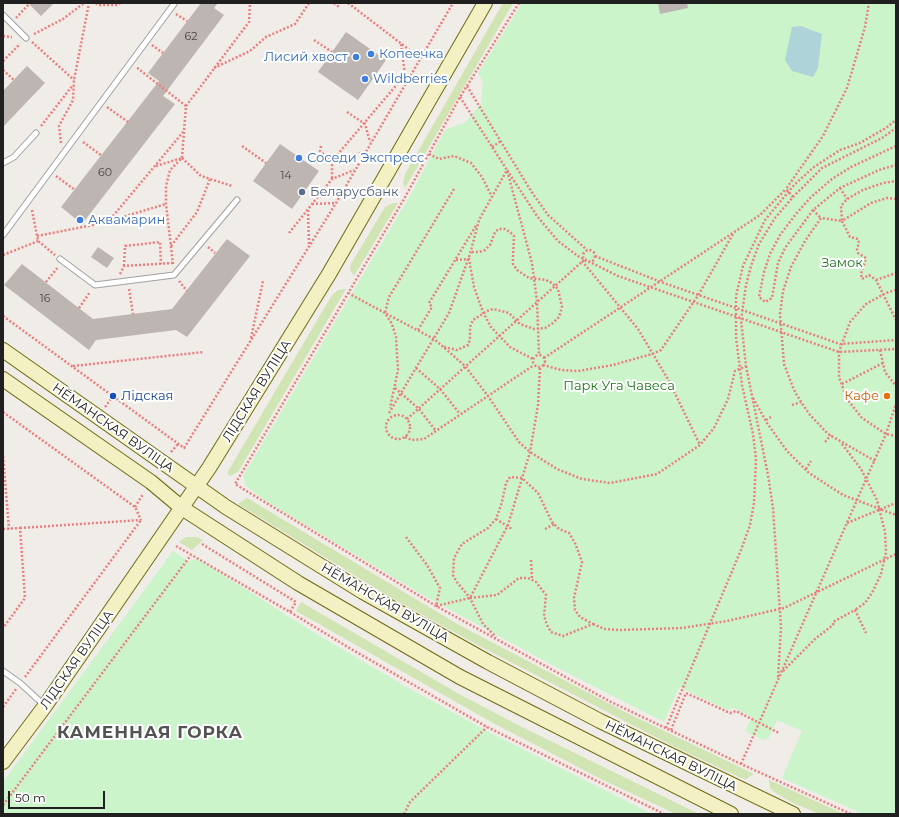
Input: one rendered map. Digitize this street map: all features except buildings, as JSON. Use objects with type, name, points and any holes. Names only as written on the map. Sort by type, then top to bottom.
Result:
[{"type":"main road","name":"ЛІДСКАЯ ВУЛІЦА","points":[[3,762],[45,706],[209,468],[328,274],[485,3]]},
{"type":"main road","name":"НЁМАНСКАЯ ВУЛІЦА","points":[[3,350],[226,507],[363,592],[488,662],[600,721],[793,814]]},
{"type":"main road","name":"НЁМАНСКАЯ ВУЛІЦА","points":[[3,379],[151,482],[182,508],[298,583],[460,677],[731,814]]},
{"type":"lane","points":[[3,235],[174,4]]},
{"type":"lane","points":[[3,15],[26,38]]},
{"type":"lane","points":[[3,163],[14,157],[36,133]]},
{"type":"lane","points":[[61,260],[95,285],[115,284],[174,275],[236,200]]},
{"type":"lane","points":[[3,671],[20,683],[45,706]]},
{"type":"path","points":[[3,61],[26,38],[63,19],[84,3]]},
{"type":"path","points":[[60,142],[59,126],[73,100],[73,85],[89,3]]},
{"type":"path","points":[[96,3],[98,5],[118,5],[120,3]]},
{"type":"path","points":[[174,275],[166,204],[167,177],[170,170],[182,158],[186,106],[249,22],[250,3]]},
{"type":"path","points":[[214,69],[250,51],[266,37],[295,24],[309,3]]},
{"type":"path","points":[[334,3],[339,7]]},
{"type":"path","points":[[348,3],[420,58]]},
{"type":"path","points":[[3,316],[184,448],[336,203],[370,142],[453,3]]},
{"type":"path","points":[[519,3],[460,97],[404,199],[234,484],[436,606],[611,702],[741,764],[851,814]]},
{"type":"path","points":[[666,728],[741,550],[750,525],[754,502],[756,459],[754,434],[740,369],[736,337],[736,296],[743,266],[754,240],[765,220],[823,136],[847,88],[865,27],[869,3]]},
{"type":"path","points":[[11,23],[29,4]]},
{"type":"path","points":[[170,10],[187,21]]},
{"type":"path","points":[[26,38],[74,80]]},
{"type":"path","points":[[314,40],[332,52]]},
{"type":"path","points":[[147,41],[163,53]]},
{"type":"path","points":[[332,179],[332,161],[365,124],[405,75],[401,44]]},
{"type":"path","points":[[130,63],[186,106]]},
{"type":"path","points":[[3,70],[14,80]]},
{"type":"path","points":[[405,75],[409,77]]},
{"type":"path","points":[[36,133],[73,85]]},
{"type":"path","points":[[467,86],[531,191],[548,215],[587,250],[592,251],[595,256],[661,282],[840,344],[896,340]]},
{"type":"path","points":[[460,97],[537,216],[558,240],[583,261],[638,329],[669,381],[700,446]]},
{"type":"path","points":[[102,102],[128,122]]},
{"type":"path","points":[[346,112],[365,124],[370,142]]},
{"type":"path","points":[[544,358],[760,216],[814,167],[840,150],[860,142],[886,128],[896,120]]},
{"type":"path","points":[[778,681],[781,626],[773,508],[768,475],[746,366],[741,320],[746,285],[759,244],[775,218],[793,197],[822,168],[882,138],[896,128]]},
{"type":"path","points":[[108,222],[184,131]]},
{"type":"path","points":[[76,137],[102,156]]},
{"type":"path","points":[[492,147],[501,141]]},
{"type":"path","points":[[242,146],[266,163]]},
{"type":"path","points":[[321,146],[320,151],[332,161]]},
{"type":"path","points":[[896,146],[851,167],[832,179],[796,214],[780,235],[770,254],[764,272],[759,297],[765,302],[772,298],[778,263],[785,248],[813,210],[840,188],[879,170],[896,165]]},
{"type":"path","points":[[332,161],[365,152]]},
{"type":"path","points":[[429,154],[439,159],[454,156],[471,163],[482,177],[492,198]]},
{"type":"path","points":[[154,166],[182,158]]},
{"type":"path","points":[[182,158],[201,176],[232,186]]},
{"type":"path","points":[[289,233],[332,179],[354,170]]},
{"type":"path","points":[[418,330],[432,307],[429,303],[456,260],[507,170]]},
{"type":"path","points":[[507,170],[532,263],[537,301],[539,355]]},
{"type":"path","points":[[51,171],[75,190]]},
{"type":"path","points":[[170,247],[197,212],[210,179]]},
{"type":"path","points":[[896,181],[883,183],[863,190],[847,199],[841,206],[842,221],[850,237],[858,239],[858,253],[866,258],[861,274],[862,278],[869,274],[876,280],[896,320]]},
{"type":"path","points":[[408,419],[410,431],[405,437],[397,439],[390,436],[386,429],[390,418],[389,413],[398,370],[398,352],[392,324],[385,313],[389,298],[454,188]]},
{"type":"path","points":[[840,188],[847,199]]},
{"type":"path","points":[[787,190],[793,197]]},
{"type":"path","points":[[813,210],[821,218],[842,221],[871,203],[887,198],[896,199]]},
{"type":"path","points":[[30,199],[38,241],[49,250]]},
{"type":"path","points":[[312,204],[336,203]]},
{"type":"path","points":[[37,236],[108,222],[166,204]]},
{"type":"path","points":[[308,210],[309,245]]},
{"type":"path","points":[[821,218],[805,241],[791,267],[783,291],[779,323],[784,364],[794,390],[814,420],[831,435],[874,461]]},
{"type":"path","points":[[389,413],[400,392],[449,313],[469,259],[479,220]]},
{"type":"path","points":[[444,347],[457,350],[468,345],[470,339],[470,327],[473,320],[483,312],[493,309],[502,310],[509,313],[526,326],[538,329],[544,328],[553,323],[559,317],[562,307],[561,297],[555,286],[546,280],[522,275],[514,264],[514,236],[505,229],[495,232],[490,245],[486,250],[471,252]]},
{"type":"path","points":[[543,365],[561,370],[578,371],[613,365],[661,350],[699,294],[733,234]]},
{"type":"path","points":[[3,255],[38,241]]},
{"type":"path","points":[[115,284],[124,266],[125,246],[160,242],[161,264]]},
{"type":"path","points":[[408,419],[583,261],[583,255],[587,250]]},
{"type":"path","points":[[589,262],[593,261],[595,256]]},
{"type":"path","points":[[456,260],[469,259]]},
{"type":"path","points":[[469,259],[474,287],[483,312],[491,326],[510,346],[533,359]]},
{"type":"path","points":[[46,282],[61,260]]},
{"type":"path","points":[[583,261],[589,262],[618,276],[650,288],[838,352],[896,348]]},
{"type":"path","points":[[588,268],[589,262]]},
{"type":"path","points":[[124,266],[172,263]]},
{"type":"path","points":[[876,280],[896,273]]},
{"type":"path","points":[[251,340],[264,281]]},
{"type":"path","points":[[128,282],[133,314]]},
{"type":"path","points":[[79,308],[95,285]]},
{"type":"path","points":[[896,290],[883,294],[866,304],[850,322],[838,352],[839,376],[847,399],[862,418],[886,434],[896,436]]},
{"type":"path","points":[[348,293],[434,339],[465,366],[488,396],[519,442],[530,452],[557,469],[582,479],[610,483],[657,474],[700,446],[714,428],[728,399],[735,371],[746,366]]},
{"type":"path","points":[[880,350],[885,372],[896,386]]},
{"type":"path","points":[[72,366],[204,352]]},
{"type":"path","points":[[539,355],[544,358]]},
{"type":"path","points":[[533,359],[539,355]]},
{"type":"path","points":[[540,367],[545,362],[544,358]]},
{"type":"path","points":[[533,359],[534,365]]},
{"type":"path","points":[[842,384],[883,363]]},
{"type":"path","points":[[534,365],[540,367]]},
{"type":"path","points":[[405,437],[420,441],[534,365]]},
{"type":"path","points":[[470,598],[508,525],[530,452],[538,405],[540,367]]},
{"type":"path","points":[[416,368],[440,389],[460,414]]},
{"type":"path","points":[[395,388],[419,409],[436,430]]},
{"type":"path","points":[[752,396],[787,451],[806,469],[843,495],[896,515]]},
{"type":"path","points":[[792,405],[801,402]]},
{"type":"path","points":[[741,764],[867,479],[886,434],[896,404]]},
{"type":"path","points":[[3,412],[135,507],[141,520]]},
{"type":"path","points":[[390,418],[397,415],[408,419]]},
{"type":"path","points":[[766,420],[771,417]]},
{"type":"path","points":[[825,442],[831,435]]},
{"type":"path","points":[[781,673],[810,644],[833,625],[833,622],[865,603],[872,593],[881,574],[886,552],[885,532],[877,500],[867,479],[841,441]]},
{"type":"path","points":[[171,452],[178,444]]},
{"type":"path","points":[[3,456],[9,529]]},
{"type":"path","points":[[806,469],[811,461]]},
{"type":"path","points":[[499,640],[483,624],[470,598],[459,586],[453,575],[454,558],[462,544],[488,528],[496,518],[502,502],[506,483],[510,477],[522,478],[538,493],[554,524],[559,529],[569,533],[579,552],[582,562],[574,598],[575,610],[580,617],[605,629],[682,628],[710,624],[780,609],[896,554]]},
{"type":"path","points":[[135,507],[143,494]]},
{"type":"path","points":[[847,523],[896,503]]},
{"type":"path","points":[[496,518],[512,529]]},
{"type":"path","points":[[3,529],[141,520]]},
{"type":"path","points":[[3,707],[141,520]]},
{"type":"path","points":[[545,529],[554,524]]},
{"type":"path","points":[[3,628],[25,598],[20,528]]},
{"type":"path","points":[[406,537],[427,565],[440,588],[436,606]]},
{"type":"path","points":[[202,544],[296,602],[290,612]]},
{"type":"path","points":[[176,546],[487,727],[664,814]]},
{"type":"path","points":[[3,805],[191,555]]},
{"type":"path","points":[[531,560],[532,580]]},
{"type":"path","points":[[436,606],[470,598],[497,595],[519,578],[532,580],[542,587],[546,595],[544,616],[551,632],[563,636],[593,624]]},
{"type":"path","points":[[855,610],[866,633]]},
{"type":"path","points":[[671,730],[686,693],[730,713],[736,711],[780,733]]},
{"type":"path","points":[[404,814],[410,802],[487,727]]},
{"type":"green space","points":[[503,3],[513,3],[405,188],[403,183],[405,174]]},
{"type":"green space","name":"Парк Уга Чавеса","points":[[522,3],[896,3],[896,814],[863,814],[782,778],[802,731],[777,720],[768,739],[763,740],[745,731],[752,717],[734,708],[727,710],[679,687],[664,722],[556,667],[428,598],[267,502],[247,487],[243,476],[411,194],[445,130],[466,122],[481,103],[483,82],[478,73]]},
{"type":"green space","points":[[393,203],[398,203],[354,276],[350,270],[351,264],[385,207]]},
{"type":"green space","points":[[346,289],[238,472],[230,476],[227,473],[332,295],[338,290]]},
{"type":"green space","points":[[247,498],[459,625],[627,713],[754,774],[746,779],[741,778],[671,745],[476,644],[390,597],[238,504]]},
{"type":"green space","points":[[186,537],[197,537],[203,540],[192,550],[179,542]]},
{"type":"green space","points":[[173,551],[188,561],[198,559],[313,632],[403,685],[483,729],[652,814],[3,814],[3,782]]},
{"type":"green space","points":[[301,602],[459,694],[518,725],[699,814],[676,814],[605,781],[493,723],[296,611]]},
{"type":"green space","points":[[769,780],[844,814],[820,814],[793,803],[774,792],[770,788]]},
{"type":"water","points":[[801,26],[822,34],[818,68],[813,77],[792,71],[785,60],[792,27]]},
{"type":"place","name":"Копеечка","points":[[371,54]]},
{"type":"place","name":"Лисий хвост","points":[[356,57]]},
{"type":"place","name":"Wildberries","points":[[365,79]]},
{"type":"place","name":"Соседи Экспресс","points":[[299,158]]},
{"type":"place","name":"Беларусбанк","points":[[302,192]]},
{"type":"place","name":"Аквамарин","points":[[80,220]]},
{"type":"place","name":"Лідская","points":[[113,396]]},
{"type":"place","name":"Кафе","points":[[887,396]]},
{"type":"district","name":"КАМЕННАЯ ГОРКА","points":[[150,733]]},
{"type":"park label","name":"Замок","points":[[842,263]]}]
